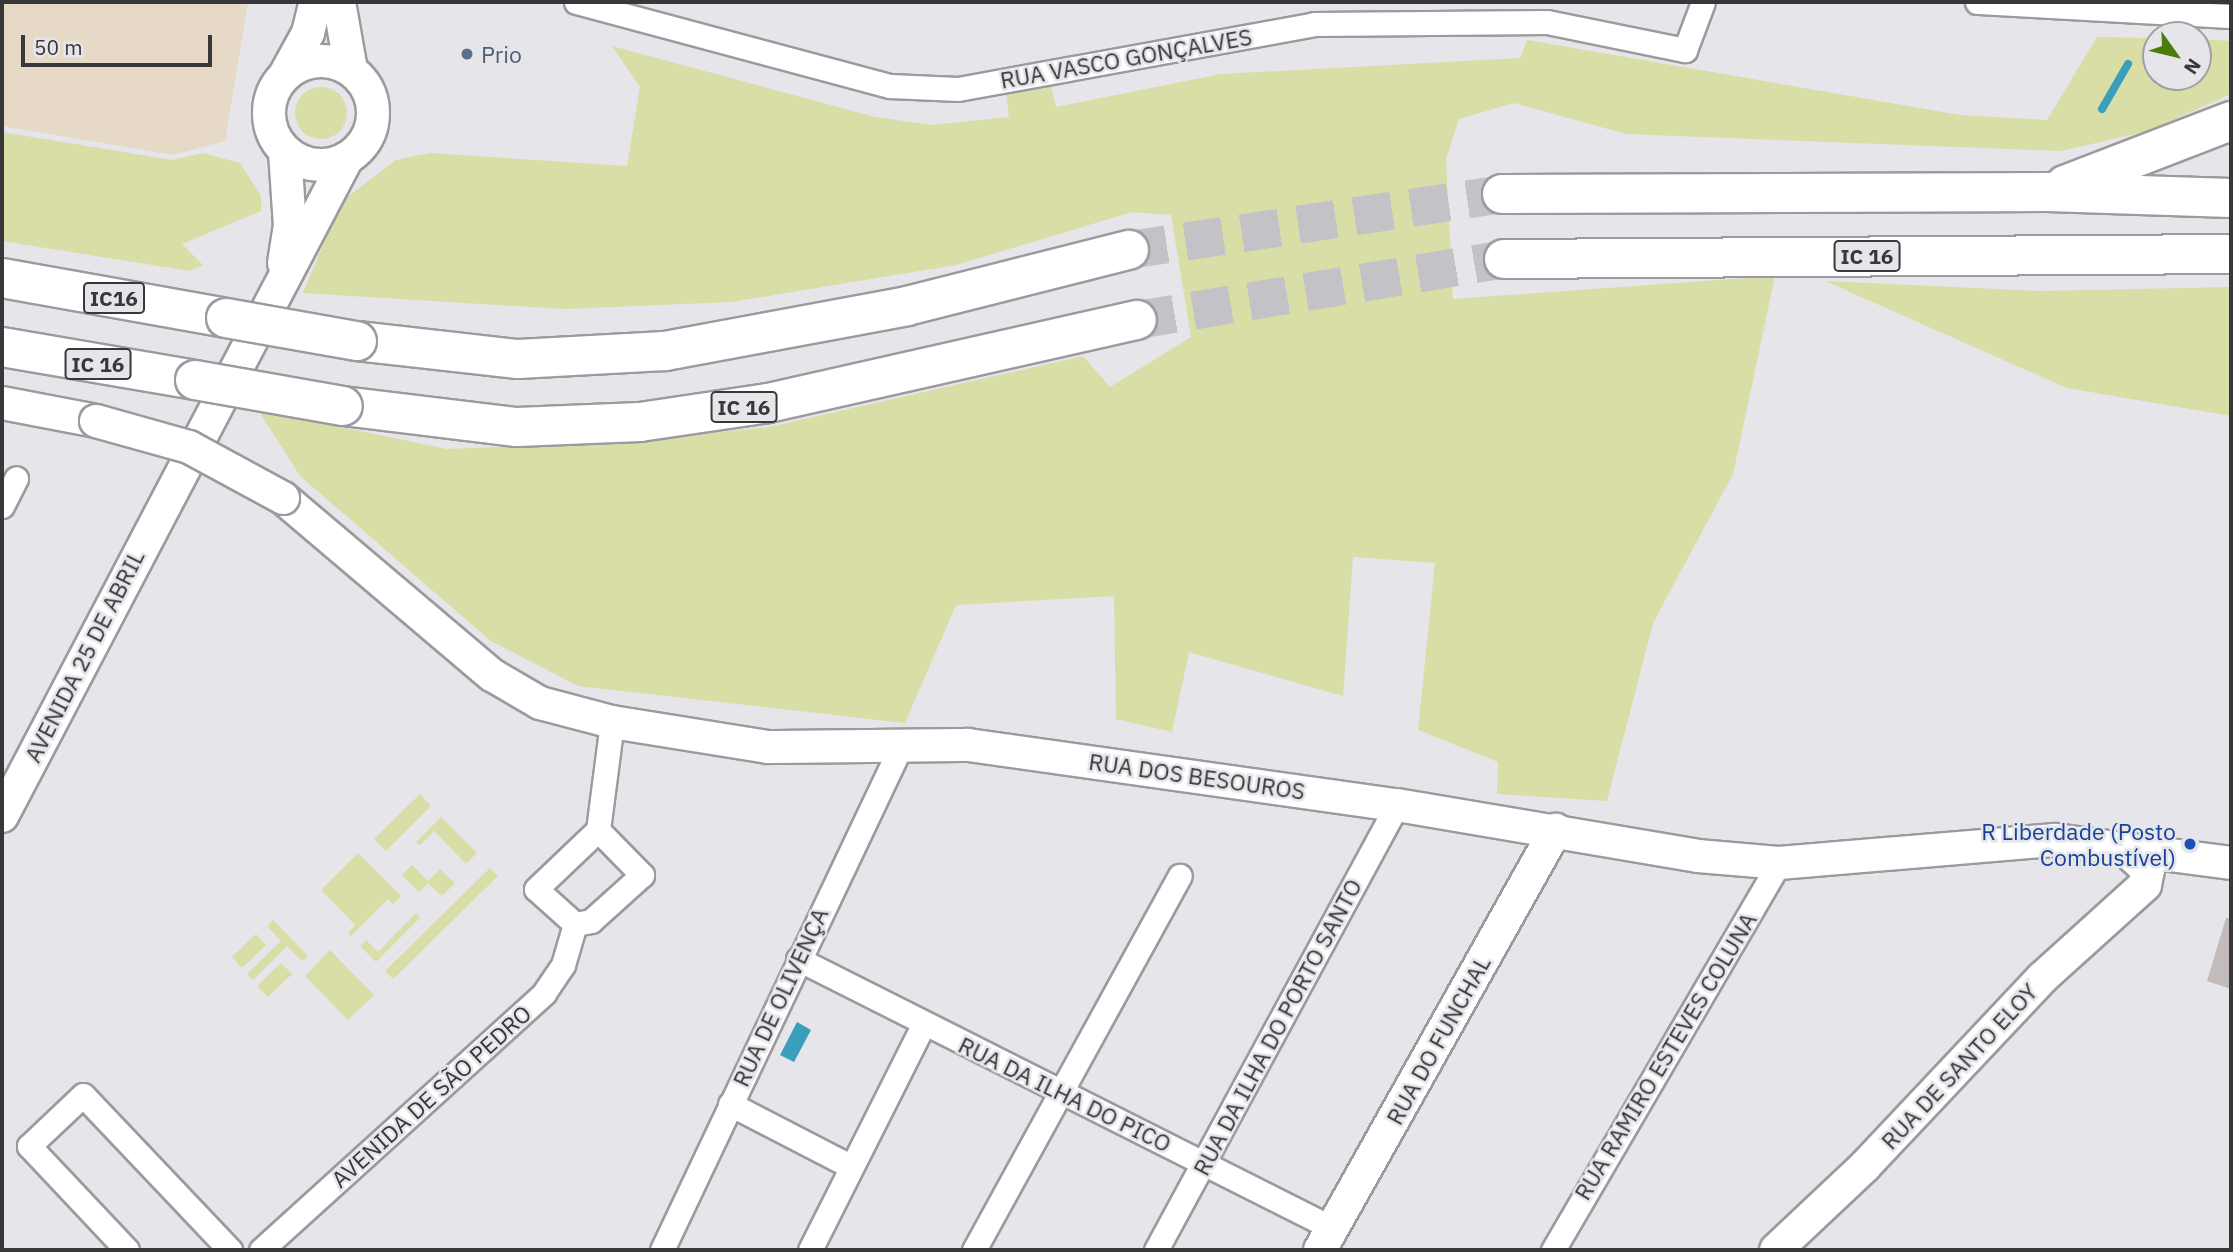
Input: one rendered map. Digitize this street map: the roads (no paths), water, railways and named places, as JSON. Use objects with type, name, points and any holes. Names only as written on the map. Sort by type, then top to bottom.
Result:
[{"type":"highway","points":[[2047,192],[2231,121]]},
{"type":"highway","points":[[1502,194],[2047,192],[2231,198]]},
{"type":"highway","name":"IC16","points":[[2,278],[356,341],[518,359],[666,351],[907,306],[1129,250]]},
{"type":"highway","name":"IC 16","points":[[1504,258],[2231,254]]},
{"type":"highway","name":"IC 16","points":[[2,347],[343,406],[517,427],[640,422],[768,403],[1137,320]]},
{"type":"street","points":[[281,278],[290,226],[285,152],[268,113],[308,33],[316,2]]},
{"type":"street","points":[[281,278],[297,258],[347,158],[366,140],[374,116],[368,90],[351,70],[339,2]]},
{"type":"street","name":"RUA VASCO GONÇALVES","points":[[576,2],[890,86],[958,89],[1314,24],[1548,22],[1685,50],[1703,2]]},
{"type":"street","points":[[1977,2],[2227,15]]},
{"type":"street","points":[[285,75],[324,61],[351,70]]},
{"type":"street","points":[[285,152],[309,164],[347,158]]},
{"type":"street","name":"AVENIDA 25 DE ABRIL","points":[[2,816],[281,278]]},
{"type":"street","name":"RUA DOS BESOUROS","points":[[2,403],[96,421],[189,447],[283,498],[492,675],[540,703],[612,722],[768,747],[968,745],[1397,804],[1698,856],[1779,863],[2055,840],[2231,865]]},
{"type":"street","points":[[2,506],[16,478]]},
{"type":"street","points":[[598,830],[642,875],[591,921],[575,924],[536,889],[598,830],[612,722]]},
{"type":"street","name":"RUA DE OLIVENÇA","points":[[662,1250],[901,746]]},
{"type":"street","name":"RUA DA ILHA DO PORTO SANTO","points":[[1156,1250],[1397,804]]},
{"type":"street","name":"RUA DO FUNCHAL","points":[[1326,1239],[1556,830]]},
{"type":"street","points":[[2125,849],[2148,870],[2145,885],[2231,865]]},
{"type":"street","name":"RUA RAMIRO ESTEVES COLUNA","points":[[1553,1250],[1779,863]]},
{"type":"street","points":[[974,1250],[1180,876]]},
{"type":"street","name":"RUA DE SANTO ELOY","points":[[1776,1250],[1865,1167],[2042,978],[2145,885]]},
{"type":"street","name":"AVENIDA DE SÃO PEDRO","points":[[261,1250],[544,993],[563,965],[575,924]]},
{"type":"street","name":"RUA DA ILHA DO PICO","points":[[798,959],[923,1026],[1204,1161],[1326,1239]]},
{"type":"street","points":[[810,1250],[850,1166],[923,1026]]},
{"type":"street","points":[[127,1250],[29,1146],[83,1095],[230,1250]]},
{"type":"street","points":[[730,1104],[850,1166]]},
{"type":"water","points":[[797,1022],[811,1030],[794,1062],[780,1055]]},
{"type":"waterway","points":[[2102,109],[2128,64]]},
{"type":"tunnel","points":[[1129,250],[1502,194]]},
{"type":"tunnel","points":[[1137,320],[1504,259]]},
{"type":"place","name":"Prio","points":[[467,54]]},
{"type":"place","name":"R Liberdade (Posto Combustível)","points":[[2190,844]]}]
